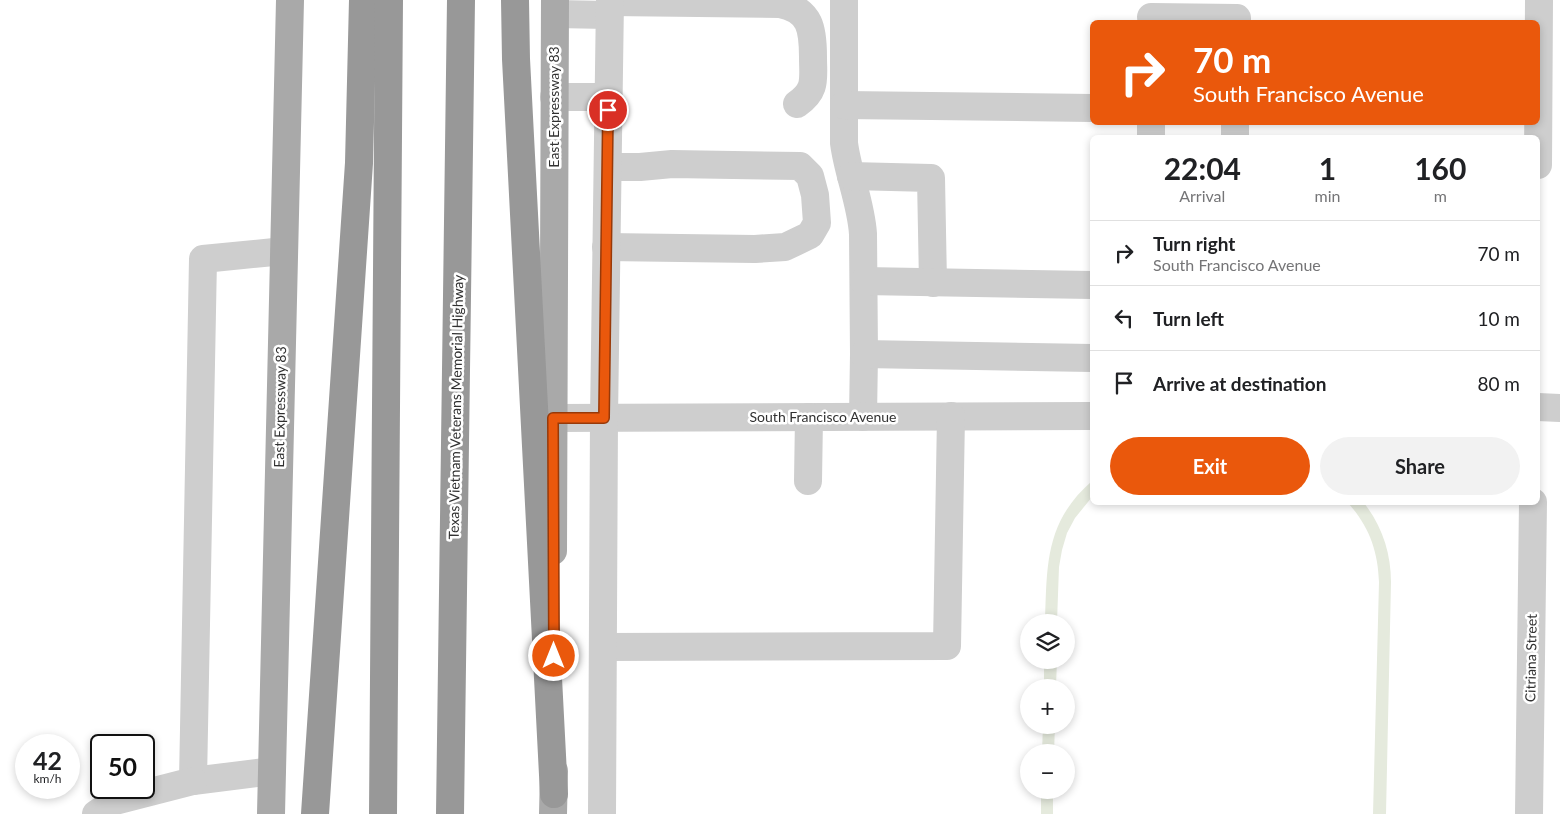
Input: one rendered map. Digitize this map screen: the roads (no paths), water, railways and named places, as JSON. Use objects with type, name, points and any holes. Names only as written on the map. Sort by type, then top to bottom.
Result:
[{"type":"highway","points":[[315,814],[359,163],[363,0]]},
{"type":"highway","points":[[383,814],[389,0]]},
{"type":"highway","name":"Texas Vietnam Veterans Memorial Highway","points":[[450,814],[461,0]]},
{"type":"highway","points":[[515,0],[516,59],[554,804]]},
{"type":"main road","name":"East Expressway 83","points":[[270,814],[290,0]]},
{"type":"main road","name":"East Expressway 83","points":[[554,804],[555,7]]},
{"type":"street","points":[[844,0],[844,144],[862,218],[864,281],[863,417]]},
{"type":"street","points":[[1540,0],[1540,20]]},
{"type":"street","points":[[555,7],[780,4],[790,6],[805,17],[813,35],[812,87],[807,97],[796,104]]},
{"type":"street","points":[[602,814],[609,6]]},
{"type":"street","points":[[1151,13],[1237,18],[1237,20]]},
{"type":"street","points":[[554,97],[608,96]]},
{"type":"street","points":[[844,106],[1090,108]]},
{"type":"street","points":[[606,247],[755,249],[785,247],[810,235],[817,223],[815,195],[810,176],[800,166],[672,164],[608,167]]},
{"type":"street","points":[[640,167],[661,177],[777,177],[796,184],[805,208],[801,228],[791,236],[770,244],[697,239],[684,247]]},
{"type":"street","points":[[810,176],[849,167],[931,178],[933,283]]},
{"type":"street","points":[[193,780],[203,260],[284,251]]},
{"type":"street","points":[[864,281],[1090,285]]},
{"type":"street","points":[[864,354],[1090,358]]},
{"type":"street","points":[[1540,408],[1560,408]]},
{"type":"street","points":[[603,646],[947,646],[951,416]]},
{"type":"street","name":"South Francisco Avenue","points":[[553,418],[1090,416]]},
{"type":"street","points":[[808,481],[809,417]]},
{"type":"street","name":"Citriana Street","points":[[1529,814],[1534,505]]},
{"type":"street","points":[[96,814],[115,801],[193,780],[272,771]]}]
